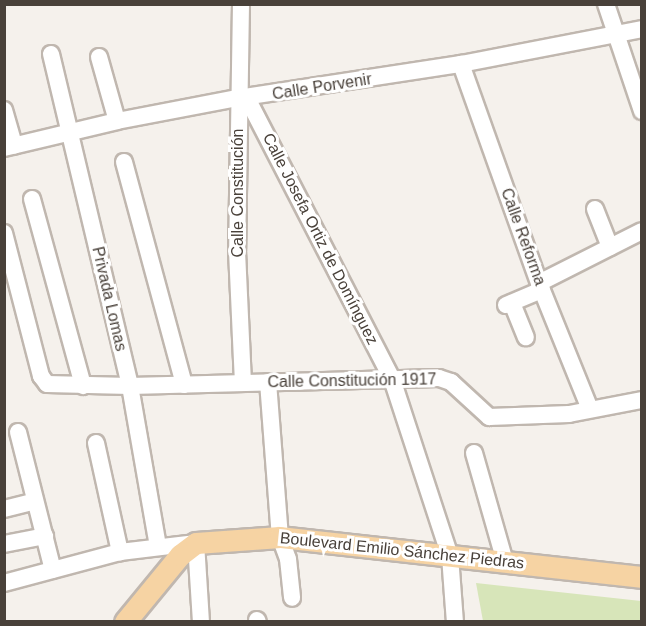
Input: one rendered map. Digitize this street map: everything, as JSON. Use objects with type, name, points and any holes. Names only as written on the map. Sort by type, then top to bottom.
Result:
[{"type":"main road","name":"Boulevard Emilio Sánchez Piedras","points":[[196,543],[280,537],[642,577]]},
{"type":"main road","points":[[125,621],[180,555],[196,543]]},
{"type":"street","name":"Calle Constitución","points":[[241,4],[243,99],[237,251],[243,382]]},
{"type":"street","points":[[606,4],[642,111]]},
{"type":"street","name":"Calle Porvenir","points":[[9,147],[117,121],[461,64],[642,29]]},
{"type":"street","name":"Privada Lomas","points":[[51,54],[129,386],[158,547]]},
{"type":"street","points":[[99,57],[117,121]]},
{"type":"street","name":"Calle Reforma","points":[[461,64],[541,286],[590,409]]},
{"type":"street","name":"Calle Josefa Ortiz de Domínguez","points":[[243,99],[392,379],[450,556],[455,621]]},
{"type":"street","points":[[4,110],[9,147]]},
{"type":"street","points":[[124,162],[184,385]]},
{"type":"street","points":[[32,199],[83,386]]},
{"type":"street","points":[[595,209],[610,247]]},
{"type":"street","points":[[526,337],[509,304],[642,231]]},
{"type":"street","name":"Calle Constitución 1917","points":[[4,233],[41,376],[47,384],[129,386],[440,378],[451,382],[489,417],[569,414],[642,400]]},
{"type":"street","points":[[268,382],[280,537],[288,559],[292,598]]},
{"type":"street","points":[[18,432],[53,570]]},
{"type":"street","points":[[96,443],[120,552]]},
{"type":"street","points":[[474,453],[505,562]]},
{"type":"street","points":[[4,508],[35,501]]},
{"type":"street","points":[[4,544],[45,536]]},
{"type":"street","points":[[4,583],[120,552],[196,543],[201,621]]},
{"type":"green space","points":[[476,583],[641,601],[641,621],[483,621]]}]
